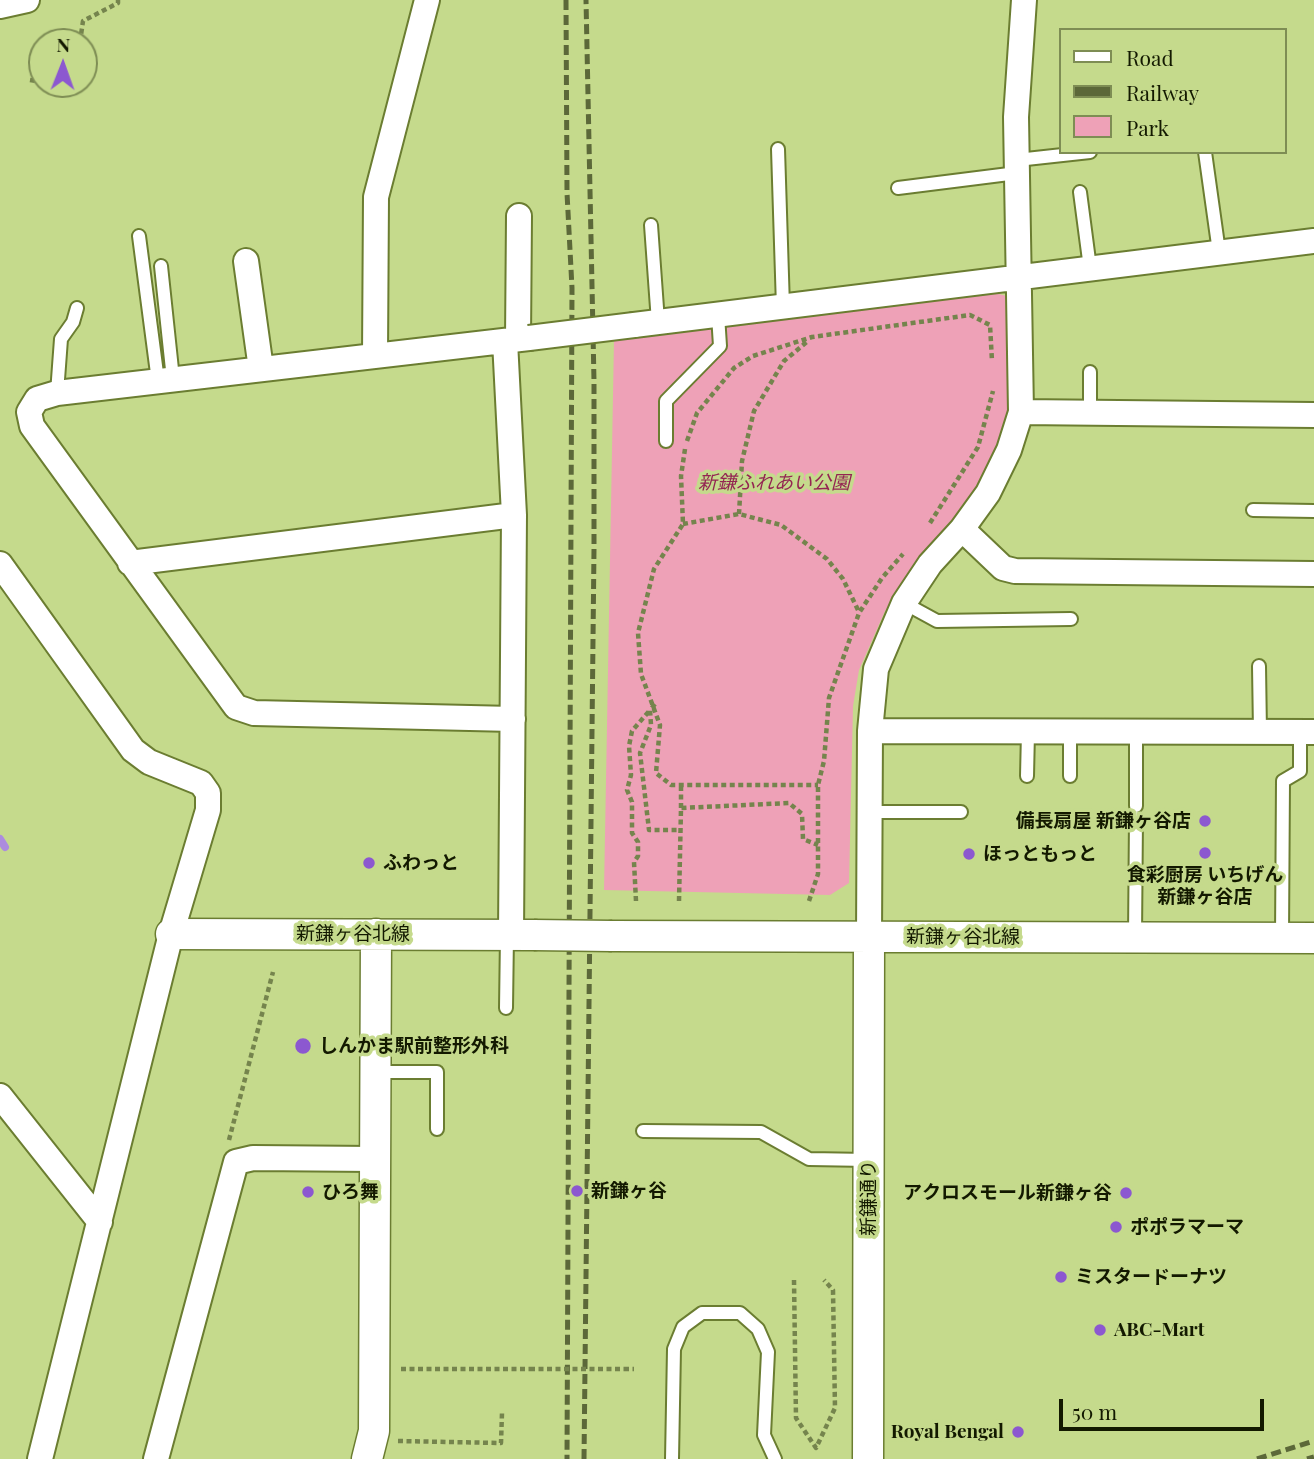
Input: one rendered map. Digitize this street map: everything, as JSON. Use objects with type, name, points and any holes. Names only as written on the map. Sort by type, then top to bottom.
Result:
[{"type":"street","points":[[0,6],[27,0]]},
{"type":"street","points":[[374,355],[376,197],[427,0]]},
{"type":"street","points":[[869,938],[870,731],[876,668],[904,603],[930,564],[962,529],[988,493],[1010,450],[1021,412],[1016,117],[1024,0]]},
{"type":"street","points":[[518,935],[513,719],[519,216]]},
{"type":"street","points":[[513,719],[254,713],[236,707],[32,426],[29,412],[37,399],[57,393],[1314,241]]},
{"type":"street","points":[[246,261],[261,369]]},
{"type":"street","points":[[1021,412],[1314,415]]},
{"type":"street","points":[[130,563],[514,515]]},
{"type":"street","points":[[962,529],[1003,568],[1015,572],[1314,574]]},
{"type":"street","points":[[0,564],[133,750],[149,762],[201,783],[208,793],[208,810],[171,934],[40,1459]]},
{"type":"street","points":[[870,731],[1307,732]]},
{"type":"street","name":"新鎌ヶ谷北線","points":[[171,934],[1314,938]]},
{"type":"street","points":[[367,1459],[374,1431],[376,934]]},
{"type":"street","name":"新鎌通り","points":[[868,1459],[869,938]]},
{"type":"street","points":[[0,1096],[8,1114],[100,1222]]},
{"type":"street","points":[[156,1459],[236,1162],[253,1158],[374,1158]]},
{"type":"lane","points":[[778,149],[783,307]]},
{"type":"lane","points":[[898,188],[1080,154]]},
{"type":"lane","points":[[1206,154],[1219,252]]},
{"type":"lane","points":[[1080,192],[1090,268]]},
{"type":"lane","points":[[646,323],[651,225]]},
{"type":"lane","points":[[139,236],[166,380]]},
{"type":"lane","points":[[161,266],[166,380]]},
{"type":"lane","points":[[57,393],[61,339],[74,322],[77,307]]},
{"type":"lane","points":[[666,441],[666,401],[720,346],[718,315]]},
{"type":"lane","points":[[1090,372],[1090,412]]},
{"type":"lane","points":[[1253,510],[1314,511]]},
{"type":"lane","points":[[904,603],[937,621],[1071,619]]},
{"type":"lane","points":[[1259,666],[1260,732]]},
{"type":"lane","points":[[1027,776],[1028,732]]},
{"type":"lane","points":[[1070,732],[1070,776]]},
{"type":"lane","points":[[1135,937],[1136,732]]},
{"type":"lane","points":[[1282,938],[1283,782],[1300,771],[1307,732]]},
{"type":"lane","points":[[869,812],[961,812]]},
{"type":"lane","points":[[506,1008],[518,935]]},
{"type":"lane","points":[[375,1072],[437,1072],[436,1129]]},
{"type":"lane","points":[[643,1131],[761,1132],[809,1159],[869,1160]]},
{"type":"lane","points":[[673,1459],[674,1349],[683,1327],[702,1313],[740,1313],[758,1329],[768,1352],[769,1394],[762,1459]]},
{"type":"lane","points":[[764,1435],[775,1459]]},
{"type":"path","points":[[82,28],[83,21],[118,3],[118,0]]},
{"type":"path","points":[[818,785],[671,785],[656,773],[660,725],[641,674],[638,633],[654,569],[683,524],[684,456],[697,413],[734,368],[753,356],[812,337],[970,314],[990,325],[992,364]]},
{"type":"path","points":[[738,513],[742,461],[754,411],[784,361],[812,337]]},
{"type":"path","points":[[928,526],[978,447],[993,390],[992,377]]},
{"type":"path","points":[[683,524],[738,513],[781,525],[809,543],[827,559],[843,579],[859,613]]},
{"type":"path","points":[[809,901],[818,874],[818,785],[824,761],[829,698],[859,613],[882,578],[909,547]]},
{"type":"path","points":[[636,901],[634,862],[638,856],[638,842],[632,833],[632,802],[627,790],[631,775],[629,746],[632,731],[654,704]]},
{"type":"path","points":[[650,710],[651,726],[640,753],[649,830],[680,830]]},
{"type":"path","points":[[679,901],[681,785]]},
{"type":"path","points":[[681,808],[789,803],[802,814],[803,838],[818,845]]},
{"type":"path","points":[[236,1162],[228,1138],[273,972]]},
{"type":"path","points":[[794,1280],[796,1418],[816,1448],[835,1408],[833,1290],[824,1280]]},
{"type":"path","points":[[390,1369],[634,1369]]},
{"type":"path","points":[[391,1441],[501,1443],[502,1413]]},
{"type":"green space","name":"新鎌ふれあい公園","points":[[990,292],[1007,296],[1013,393],[1001,448],[969,505],[909,574],[885,611],[859,670],[853,706],[849,883],[830,895],[604,890],[614,340]]},
{"type":"waterway","points":[[0,839],[5,847]]},
{"type":"railway","points":[[566,0],[567,193],[572,288],[567,1459]]},
{"type":"railway","points":[[584,1459],[594,549],[594,381],[586,0]]},
{"type":"railway","points":[[1257,1459],[1314,1441]]},
{"type":"railway","points":[[1307,1459],[1314,1457]]},
{"type":"place","name":"備長扇屋 新鎌ヶ谷店","points":[[1205,821]]},
{"type":"place","name":"食彩厨房 いちげん 新鎌ヶ谷店","points":[[1205,853]]},
{"type":"place","name":"ほっともっと","points":[[969,854]]},
{"type":"place","name":"ふわっと","points":[[369,863]]},
{"type":"place","name":"しんかま駅前整形外科","points":[[303,1046]]},
{"type":"place","name":"新鎌ヶ谷","points":[[577,1191]]},
{"type":"place","name":"ひろ舞","points":[[308,1192]]},
{"type":"place","name":"アクロスモール新鎌ヶ谷","points":[[1126,1193]]},
{"type":"place","name":"ポポラマーマ","points":[[1116,1227]]},
{"type":"place","name":"ミスタードーナツ","points":[[1061,1277]]},
{"type":"place","name":"ABC-Mart","points":[[1100,1330]]},
{"type":"place","name":"Royal Bengal","points":[[1018,1432]]}]
